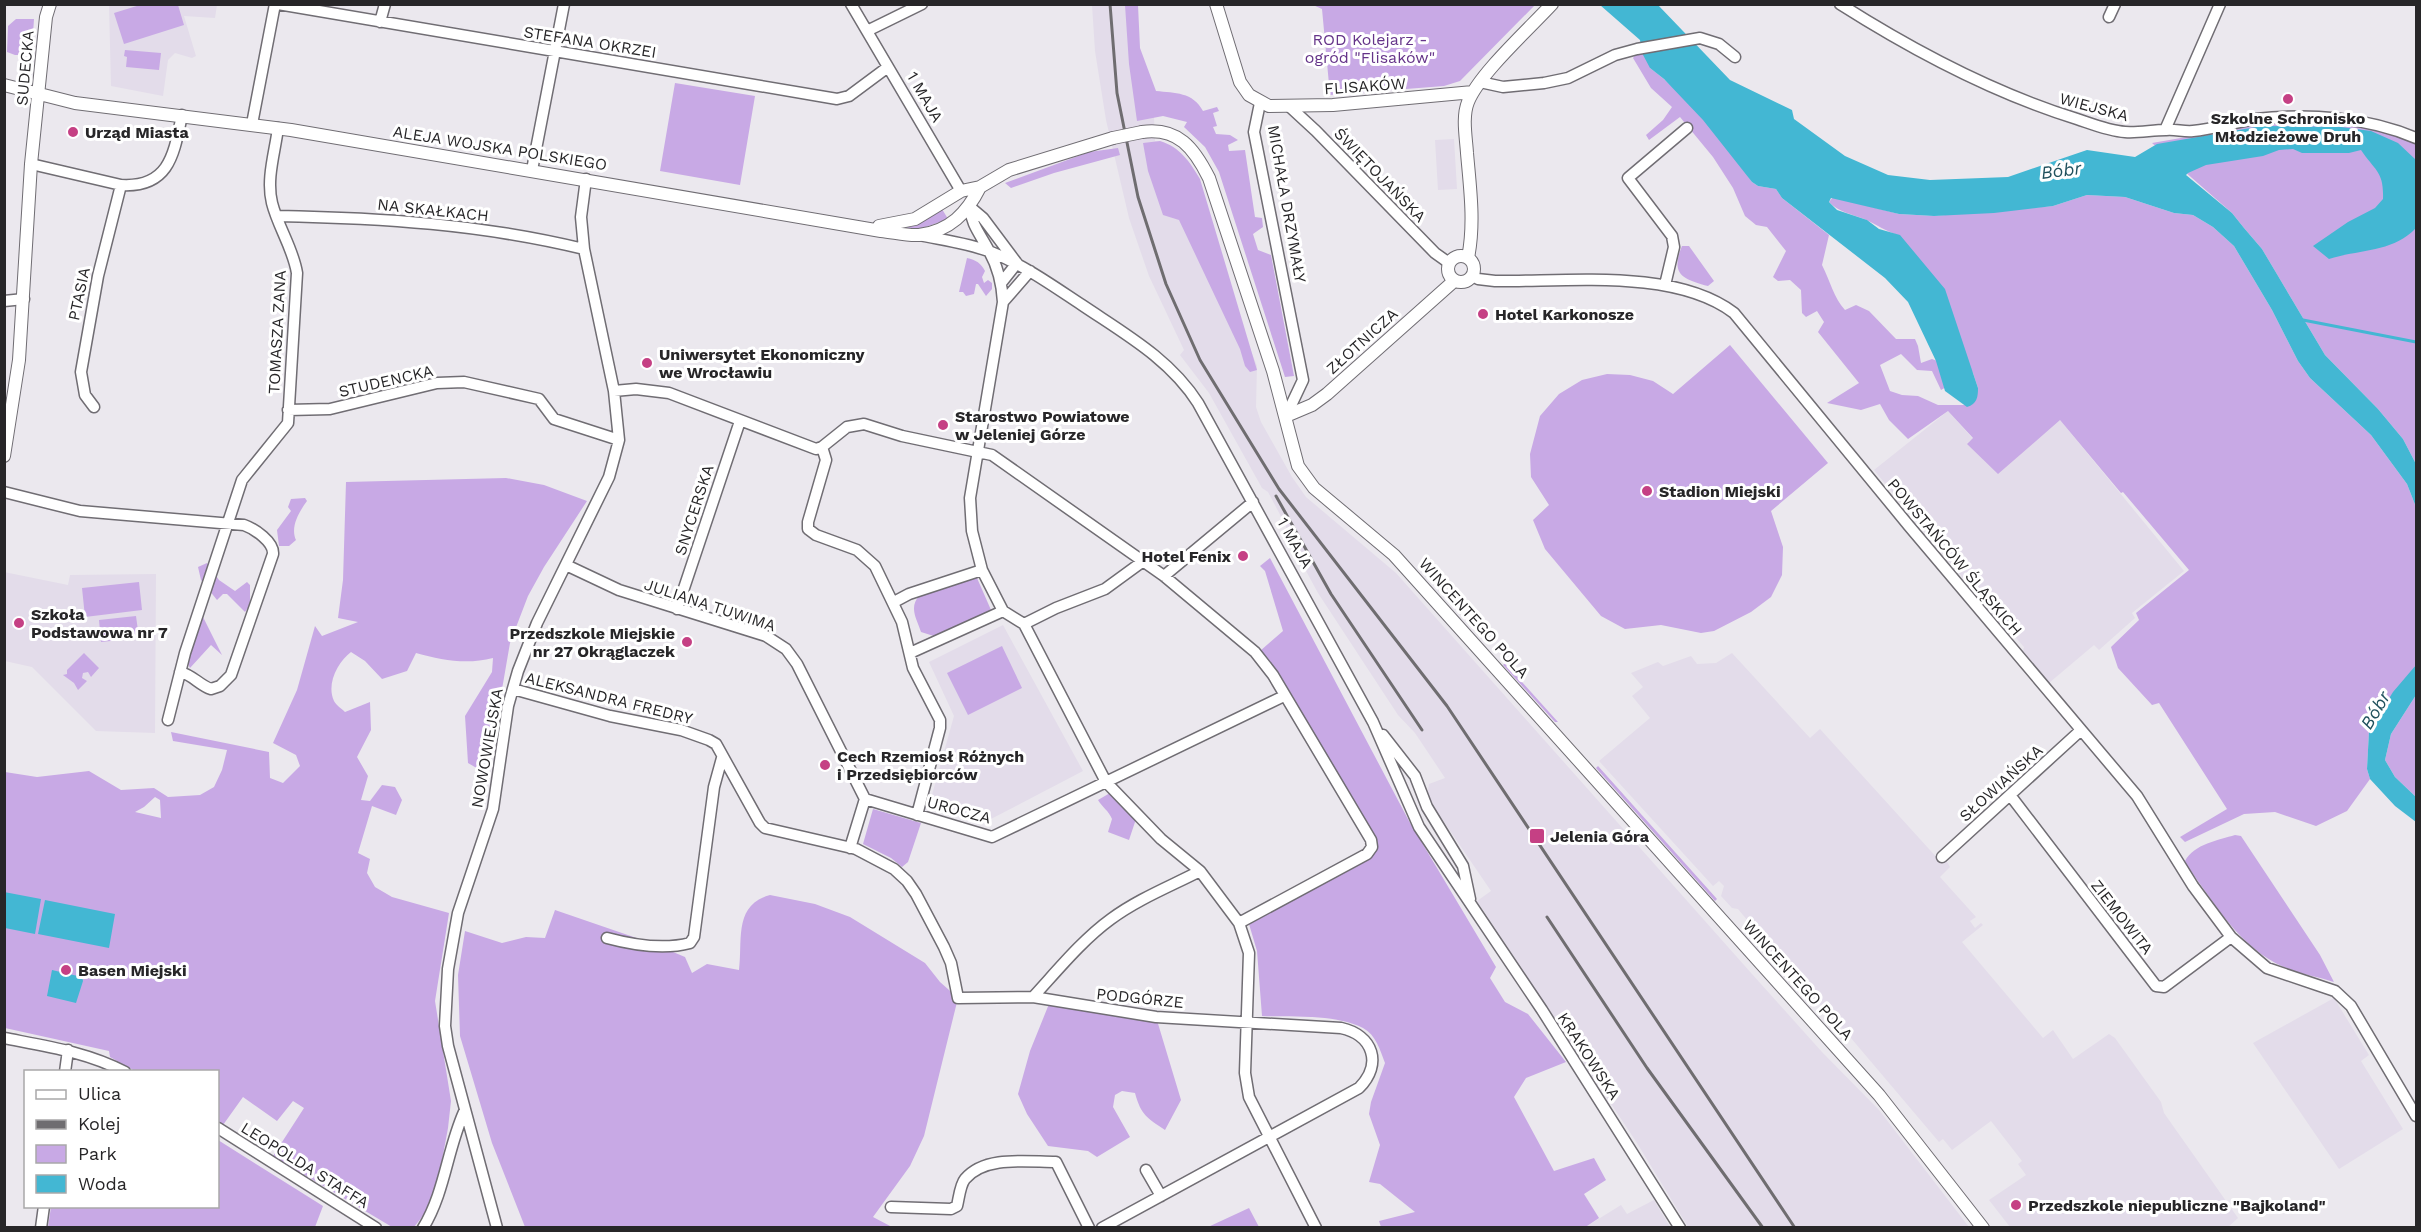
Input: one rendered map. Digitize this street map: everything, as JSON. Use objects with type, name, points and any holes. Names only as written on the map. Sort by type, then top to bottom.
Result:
[{"type":"street","name":"SUDECKA","points":[[4,456],[16,381],[24,299],[31,164],[40,94],[46,17],[50,4]]},
{"type":"street","name":"STEFANA OKRZEI","points":[[277,4],[837,99],[849,96],[888,67]]},
{"type":"street","points":[[252,124],[277,4]]},
{"type":"street","points":[[380,22],[385,4]]},
{"type":"street","points":[[532,170],[564,4]]},
{"type":"street","name":"1 MAJA","points":[[851,4],[970,207],[983,218],[1017,263]]},
{"type":"street","points":[[867,31],[922,4]]},
{"type":"street","name":"MICHAŁA DRZYMAŁY","points":[[1216,4],[1240,82],[1249,95],[1260,103],[1254,132],[1303,380],[1286,416]]},
{"type":"street","points":[[1468,258],[1473,233],[1465,110],[1476,87],[1552,4]]},
{"type":"street","name":"WIEJSKA","points":[[1840,4],[1858,9],[1947,66],[2015,97],[2060,114],[2123,132],[2191,131],[2256,119],[2345,119],[2385,127],[2416,138]]},
{"type":"street","points":[[2109,17],[2115,4]]},
{"type":"street","points":[[2165,130],[2220,4]]},
{"type":"street","name":"FLISAKÓW","points":[[1260,103],[1274,107],[1290,107],[1432,97],[1476,87],[1544,83],[1568,78],[1615,55],[1700,38],[1719,44],[1735,57]]},
{"type":"street","name":"ALEJA WOJSKA POLSKIEGO","points":[[4,85],[75,103],[278,128],[918,235],[989,251]]},
{"type":"street","name":"ŚWIĘTOJAŃSKA","points":[[1290,107],[1435,253],[1449,263]]},
{"type":"street","points":[[31,164],[121,184],[145,184],[163,173],[170,160],[182,115]]},
{"type":"street","name":"TOMASZA ZANA","points":[[168,720],[180,672],[242,480],[285,429],[297,273],[272,202],[270,179],[278,128]]},
{"type":"street","points":[[1665,285],[1674,247],[1672,236],[1628,178],[1687,128]]},
{"type":"street","name":"WINCENTEGO POLA","points":[[866,227],[915,219],[961,191],[980,187],[1009,170],[1113,138],[1142,132],[1162,131],[1178,138],[1194,152],[1209,178],[1252,305],[1286,416],[1294,456],[1298,466],[1314,488],[1394,555],[1879,1095],[1983,1227]]},
{"type":"street","name":"NOWOWIEJSKA","points":[[497,1227],[452,1064],[445,1026],[448,969],[458,913],[493,809],[508,706],[513,689],[537,623],[609,477],[619,440],[614,391],[584,249],[581,217],[586,179]]},
{"type":"street","name":"PTASIA","points":[[94,407],[85,395],[81,384],[83,353],[98,276],[121,184]]},
{"type":"street","points":[[918,235],[946,226],[970,207],[980,187]]},
{"type":"street","name":"1 MAJA","points":[[970,207],[970,217],[989,251],[1030,271],[1137,342],[1178,375],[1198,403],[1373,722],[1419,827],[1470,902]]},
{"type":"street","name":"NA SKAŁKACH","points":[[277,216],[379,218],[428,223],[518,235],[584,249]]},
{"type":"street","points":[[989,251],[1002,282],[1003,302],[977,451],[969,512],[982,570],[1003,612],[1024,624],[1106,782],[1161,839],[1200,871],[1239,922],[1249,953],[1245,1073],[1250,1097],[1316,1227]]},
{"type":"street","points":[[1458,256],[1468,258],[1474,266],[1473,276],[1466,282],[1454,281],[1448,273],[1449,263],[1458,256]]},
{"type":"street","points":[[1002,282],[1017,263]]},
{"type":"street","points":[[1003,302],[1030,271]]},
{"type":"street","name":"POWSTAŃCÓW ŚLĄSKICH","points":[[1473,276],[1478,279],[1495,281],[1644,281],[1665,285],[1718,303],[1742,321],[1909,526],[2137,796],[2188,878],[2231,937],[2267,968],[2335,991],[2343,997],[2351,1006],[2416,1116]]},
{"type":"street","name":"ZŁOTNICZA","points":[[1286,416],[1312,405],[1327,394],[1454,281]]},
{"type":"street","points":[[4,301],[24,299]]},
{"type":"street","name":"STUDENCKA","points":[[288,410],[330,409],[437,383],[464,382],[539,399],[554,419],[619,440]]},
{"type":"street","points":[[614,391],[636,389],[669,393],[809,447],[822,447],[846,427],[864,424],[902,436],[992,455],[1164,576],[1256,652],[1273,675],[1371,840],[1372,847],[1367,854],[1239,922]]},
{"type":"street","name":"SNYCERSKA","points":[[677,609],[740,421]]},
{"type":"street","points":[[822,447],[826,460],[808,522],[809,530],[816,536],[852,547],[863,554],[879,572],[902,622],[913,668],[940,720],[940,728],[916,814]]},
{"type":"street","points":[[4,492],[80,510],[244,525],[253,529],[272,546],[273,554],[237,664],[226,682],[211,689],[202,686],[192,675],[180,672]]},
{"type":"street","points":[[1164,576],[1253,502]]},
{"type":"street","points":[[1024,624],[1056,608],[1105,589],[1142,562]]},
{"type":"street","name":"JULIANA TUWIMA","points":[[566,565],[619,590],[755,632],[786,649],[802,674],[865,799]]},
{"type":"street","points":[[894,602],[909,594],[982,570]]},
{"type":"street","points":[[909,653],[1003,612]]},
{"type":"street","name":"ALEKSANDRA FREDRY","points":[[513,689],[575,707],[681,730],[716,744],[722,758],[765,828],[850,848],[877,858],[894,868],[907,881],[948,955],[958,998]]},
{"type":"street","name":"UROCZA","points":[[865,799],[992,837],[1284,696]]},
{"type":"street","points":[[1373,722],[1415,776],[1427,807],[1463,866],[1470,902]]},
{"type":"street","name":"SŁOWIAŃSKA","points":[[1942,857],[2080,731]]},
{"type":"street","points":[[607,938],[657,946],[678,946],[690,943],[694,937],[714,787],[722,758]]},
{"type":"street","name":"ZIEMOWITA","points":[[2010,795],[2156,986],[2164,987],[2231,937]]},
{"type":"street","points":[[850,848],[865,799]]},
{"type":"street","points":[[1033,997],[1067,960],[1111,919],[1200,871]]},
{"type":"street","name":"KRAKOWSKA","points":[[1470,902],[1680,1227]]},
{"type":"street","name":"PODGÓRZE","points":[[958,998],[1033,997],[1156,1017],[1349,1030],[1363,1038],[1372,1053],[1373,1067],[1359,1088],[1102,1227]]},
{"type":"street","points":[[4,1038],[68,1050],[123,1070]]},
{"type":"street","points":[[65,1070],[68,1050]]},
{"type":"street","points":[[423,1227],[437,1200],[456,1130],[464,1112]]},
{"type":"street","name":"LEOPOLDA STAFFA","points":[[219,1129],[376,1227]]},
{"type":"street","points":[[891,1207],[951,1209],[957,1206],[963,1180],[978,1169],[997,1163],[1056,1162],[1089,1227]]},
{"type":"street","points":[[1146,1170],[1161,1196]]},
{"type":"street","points":[[41,1227],[44,1208]]},
{"type":"shaded area","points":[[109,5],[217,5],[215,18],[184,16],[196,56],[192,58],[175,53],[168,60],[163,96],[111,86]]},
{"type":"shaded area","points":[[1092,5],[1130,5],[1139,61],[1153,93],[1155,141],[1170,145],[1257,366],[1256,407],[1261,422],[1306,497],[1396,573],[1822,1052],[1879,1110],[1969,1227],[1688,1227],[1637,1143],[1477,901],[1491,891],[1427,797],[1429,784],[1445,778],[1415,733],[1398,715],[1318,593],[1293,547],[1285,524],[1268,492],[1262,488],[1209,393],[1180,355],[1184,350],[1149,276],[1129,218],[1106,120],[1095,51]]},
{"type":"shaded area","points":[[1454,139],[1457,189],[1438,190],[1435,140]]},
{"type":"shaded area","points":[[1948,411],[1973,439],[1967,443],[2060,420],[2184,571],[2132,613],[2135,618],[2099,650],[2094,645],[2049,683],[2023,651],[2024,647],[2009,630],[2005,629],[1874,470]]},
{"type":"shaded area","points":[[4,572],[68,585],[70,575],[156,574],[155,733],[96,731],[32,667],[5,661]]},
{"type":"shaded area","points":[[1003,625],[1083,771],[989,820],[930,802],[954,716],[929,662]]},
{"type":"shaded area","points":[[1732,653],[1810,738],[1820,729],[1939,860],[1943,863],[1946,860],[1950,867],[1940,877],[1976,917],[1970,921],[1975,928],[1981,923],[1983,925],[1962,942],[2043,1038],[2053,1030],[2073,1059],[2109,1034],[2115,1038],[2161,1102],[2164,1113],[2238,1218],[2227,1228],[2010,1227],[1989,1200],[2026,1175],[2018,1164],[2022,1161],[1991,1121],[1952,1150],[1943,1139],[1939,1142],[1845,1031],[1747,926],[1748,921],[1738,909],[1732,908],[1721,896],[1724,886],[1719,881],[1713,886],[1599,761],[1650,718],[1632,696],[1643,687],[1631,673],[1658,662],[1663,666],[1691,656],[1697,664],[1716,663]]},
{"type":"shaded area","points":[[2334,998],[2369,1055],[2361,1061],[2403,1129],[2339,1169],[2253,1043]]},
{"type":"shaded area","points":[[1654,1200],[1670,1227],[1584,1228],[1621,1205],[1627,1214]]},
{"type":"green space","points":[[140,5],[178,5],[184,25],[124,44],[114,13]]},
{"type":"green space","points":[[1125,5],[1138,5],[1140,48],[1156,91],[1189,97],[1203,111],[1217,107],[1219,111],[1213,113],[1217,126],[1213,127],[1216,134],[1230,135],[1238,140],[1228,145],[1229,151],[1245,150],[1255,217],[1262,218],[1263,227],[1253,234],[1258,250],[1271,255],[1294,376],[1285,377],[1219,172],[1205,147],[1184,127],[1187,122],[1163,116],[1137,121],[1129,64]]},
{"type":"green space","name":"ROD Kolejarz - ogród \"Flisaków\"","points":[[1313,5],[1535,5],[1460,81],[1444,86],[1330,95],[1322,9]]},
{"type":"green space","points":[[16,19],[34,19],[32,49],[27,55],[7,52],[8,26]]},
{"type":"green space","points":[[125,50],[161,53],[159,70],[126,67]]},
{"type":"green space","points":[[1651,50],[1650,68],[1677,91],[1705,121],[1752,182],[1758,186],[1776,189],[1782,198],[1829,235],[1822,265],[1835,295],[1845,310],[1856,305],[1869,311],[1896,339],[1915,339],[1921,363],[1932,359],[1940,362],[1948,386],[1941,390],[1932,371],[1917,370],[1901,354],[1880,365],[1890,391],[1902,395],[1918,396],[1938,405],[1971,405],[1978,388],[1973,373],[1900,236],[1837,208],[1829,202],[1833,197],[1899,214],[1934,216],[2053,206],[2087,195],[2125,197],[2174,213],[2193,215],[2213,227],[2234,246],[2272,310],[2298,361],[2310,378],[2371,435],[2407,484],[2416,507],[2416,665],[2369,731],[2367,769],[2370,779],[2347,811],[2316,826],[2275,812],[2244,814],[2185,842],[2180,837],[2227,809],[2159,703],[2152,705],[2118,668],[2111,647],[2139,620],[2136,613],[2189,570],[2060,420],[1998,474],[1967,444],[1973,438],[1948,411],[1908,439],[1889,420],[1880,404],[1861,410],[1827,403],[1859,383],[1818,332],[1824,322],[1817,311],[1806,317],[1802,313],[1801,290],[1790,280],[1778,281],[1773,277],[1786,251],[1767,227],[1756,225],[1745,216],[1733,188],[1713,157],[1680,117],[1649,140],[1646,135],[1663,120],[1672,107],[1651,88],[1633,58],[1637,53]]},
{"type":"green space","points":[[675,83],[755,96],[740,185],[660,171]]},
{"type":"green space","points":[[2273,122],[2328,122],[2365,126],[2383,130],[2416,145],[2416,464],[2403,439],[2378,409],[2325,355],[2262,249],[2232,213],[2152,143]]},
{"type":"green space","points":[[1160,141],[1179,151],[1200,179],[1257,370],[1250,372],[1245,366],[1240,349],[1179,220],[1163,215],[1148,171],[1143,143]]},
{"type":"green space","points":[[1118,148],[1120,155],[1054,173],[1011,188],[1005,183],[1089,152]]},
{"type":"green space","points":[[942,209],[948,219],[923,228],[906,228]]},
{"type":"green space","points":[[1682,246],[1689,246],[1714,281],[1708,286],[1686,278],[1678,270],[1677,264]]},
{"type":"green space","points":[[967,258],[978,262],[983,268],[984,283],[988,280],[992,283],[992,289],[986,296],[978,284],[976,284],[974,294],[966,296],[963,292],[959,292]]},
{"type":"green space","name":"Stadion Miejski","points":[[1730,345],[1828,463],[1771,511],[1783,547],[1782,575],[1771,597],[1751,612],[1714,631],[1701,633],[1661,625],[1625,629],[1601,616],[1545,549],[1533,520],[1549,505],[1531,477],[1530,454],[1540,416],[1559,394],[1582,380],[1607,374],[1630,375],[1653,381],[1673,394]]},
{"type":"green space","points":[[506,478],[544,485],[587,501],[528,596],[510,643],[500,701],[480,770],[468,763],[465,716],[492,672],[493,658],[454,661],[416,653],[407,671],[382,679],[365,661],[351,652],[338,667],[332,681],[334,701],[345,712],[370,702],[371,730],[357,757],[368,776],[361,800],[370,801],[382,785],[395,787],[402,800],[396,815],[372,806],[358,853],[370,859],[367,873],[375,887],[392,897],[449,913],[435,1001],[451,1101],[448,1128],[437,1187],[426,1212],[414,1227],[392,1227],[273,1156],[304,1108],[293,1101],[277,1121],[243,1097],[223,1125],[219,1123],[219,1070],[133,1070],[110,1057],[109,1051],[5,1028],[5,772],[37,777],[89,771],[121,790],[154,788],[168,797],[200,795],[214,787],[222,770],[227,750],[173,741],[171,732],[269,752],[270,778],[283,783],[300,766],[296,755],[273,743],[297,690],[315,626],[322,636],[358,622],[338,618],[343,580],[346,482]],"holes":[[[155,797],[160,800],[161,818],[135,812]]]},
{"type":"green space","points":[[305,498],[307,501],[295,525],[296,540],[289,546],[279,546],[277,530],[291,511],[288,507],[291,499]]},
{"type":"green space","points":[[1270,558],[1409,821],[1496,967],[1490,978],[1505,1002],[1528,1014],[1566,1062],[1526,1078],[1514,1097],[1554,1171],[1594,1158],[1606,1180],[1584,1194],[1599,1218],[1584,1228],[1381,1227],[1379,1221],[1415,1212],[1380,1184],[1369,1182],[1380,1145],[1369,1114],[1385,1063],[1377,1043],[1363,1028],[1340,1020],[1262,1016],[1257,951],[1249,924],[1374,854],[1378,843],[1260,651],[1283,631],[1265,571],[1260,566]]},
{"type":"green space","points":[[207,563],[219,580],[235,591],[247,582],[250,585],[250,605],[245,612],[227,594],[223,594],[217,600],[201,580],[198,567]]},
{"type":"green space","points":[[977,578],[991,610],[937,637],[921,632],[914,609],[920,595]]},
{"type":"green space","points":[[139,582],[142,610],[85,617],[82,588]]},
{"type":"green space","points":[[202,615],[222,655],[211,645],[190,668],[187,662]]},
{"type":"green space","points":[[136,616],[139,638],[101,642],[99,620]]},
{"type":"green space","points":[[1002,646],[1022,688],[968,715],[947,673]]},
{"type":"green space","points":[[84,653],[99,668],[91,677],[88,672],[83,673],[82,678],[87,681],[78,690],[74,683],[63,675],[67,674],[67,670]]},
{"type":"green space","points":[[1505,663],[1558,722],[1555,722],[1503,665]]},
{"type":"green space","points":[[2416,695],[2416,797],[2395,777],[2385,760],[2391,734]]},
{"type":"green space","points":[[1598,766],[1717,899],[1715,901],[1596,768]]},
{"type":"green space","points":[[1110,793],[1136,819],[1129,840],[1108,832],[1112,819],[1098,800]]},
{"type":"green space","points":[[873,809],[921,823],[908,862],[902,867],[891,858],[863,844]]},
{"type":"green space","points":[[2235,835],[2241,836],[2320,955],[2334,982],[2284,967],[2254,949],[2230,924],[2188,867],[2185,861],[2194,850]]},
{"type":"green space","points":[[770,895],[815,904],[850,917],[925,963],[940,982],[958,998],[924,1136],[910,1166],[873,1217],[892,1227],[525,1227],[492,1143],[460,1036],[458,975],[465,931],[502,943],[526,937],[545,938],[555,910],[685,957],[692,973],[707,964],[739,970],[742,925],[745,915],[758,900]]},
{"type":"green space","points":[[1051,999],[1156,1017],[1181,1100],[1165,1130],[1146,1115],[1135,1093],[1122,1091],[1115,1095],[1113,1107],[1130,1137],[1097,1157],[1088,1151],[1048,1146],[1027,1114],[1018,1094],[1030,1051]]},
{"type":"green space","points":[[219,1141],[323,1206],[315,1227],[48,1227],[51,1208],[219,1208]]},
{"type":"green space","points":[[1249,1208],[1259,1227],[1208,1227]]},
{"type":"water","name":"Bóbr","points":[[1600,5],[1658,5],[1730,80],[1792,110],[1794,119],[1845,156],[1888,175],[1930,180],[2008,177],[2087,150],[2135,157],[2157,144],[2262,126],[2341,127],[2371,131],[2398,143],[2416,160],[2416,228],[2397,242],[2386,246],[2329,259],[2313,246],[2348,222],[2375,208],[2383,199],[2382,182],[2378,172],[2361,150],[2349,153],[2302,153],[2293,149],[2279,150],[2263,156],[2206,165],[2186,175],[2232,213],[2262,249],[2325,355],[2378,409],[2403,439],[2416,464],[2416,507],[2407,484],[2371,435],[2310,378],[2298,361],[2272,310],[2234,246],[2213,227],[2193,215],[2174,213],[2125,197],[2087,195],[2053,206],[1994,213],[1934,216],[1899,214],[1831,198],[1829,202],[1837,210],[1867,220],[1879,229],[1900,235],[1945,289],[1978,388],[1976,400],[1967,407],[1945,391],[1936,361],[1908,302],[1885,278],[1782,198],[1776,189],[1758,186],[1752,182],[1703,120],[1664,79],[1650,68],[1642,53],[1640,40]]},
{"type":"water","points":[[2416,665],[2416,695],[2391,734],[2385,760],[2395,777],[2416,797],[2416,822],[2395,806],[2370,779],[2367,769],[2369,731],[2393,692]]},
{"type":"water","points":[[4,892],[41,899],[35,934],[5,928]]},
{"type":"water","points":[[45,900],[115,914],[109,948],[38,934]]},
{"type":"water","points":[[52,970],[82,977],[83,981],[76,1003],[47,996]]},
{"type":"waterway","points":[[2303,320],[2416,342]]},
{"type":"railway","points":[[1110,4],[1117,93],[1138,197],[1166,284],[1200,360],[1279,489],[1447,706],[1795,1228]]},
{"type":"railway","points":[[1276,496],[1331,594],[1422,730]]},
{"type":"railway","points":[[1547,917],[1647,1068],[1763,1228]]},
{"type":"place","name":"Szkolne Schronisko Młodzieżowe Druh","points":[[2288,99]]},
{"type":"place","name":"Urząd Miasta","points":[[73,132]]},
{"type":"place","name":"Hotel Karkonosze","points":[[1483,314]]},
{"type":"place","name":"Uniwersytet Ekonomiczny we Wrocławiu","points":[[647,363]]},
{"type":"place","name":"Starostwo Powiatowe w Jeleniej Górze","points":[[943,425]]},
{"type":"place","name":"Stadion Miejski","points":[[1647,491]]},
{"type":"place","name":"Hotel Fenix","points":[[1243,556]]},
{"type":"place","name":"Szkoła Podstawowa nr 7","points":[[19,623]]},
{"type":"place","name":"Przedszkole Miejskie nr 27 Okrąglaczek","points":[[687,642]]},
{"type":"place","name":"Cech Rzemiosł Różnych i Przedsiębiorców","points":[[825,765]]},
{"type":"place","name":"Jelenia Góra","points":[[1537,836]]},
{"type":"place","name":"Basen Miejski","points":[[66,970]]},
{"type":"place","name":"Przedszkole niepubliczne \"Bajkoland\"","points":[[2016,1205]]}]
